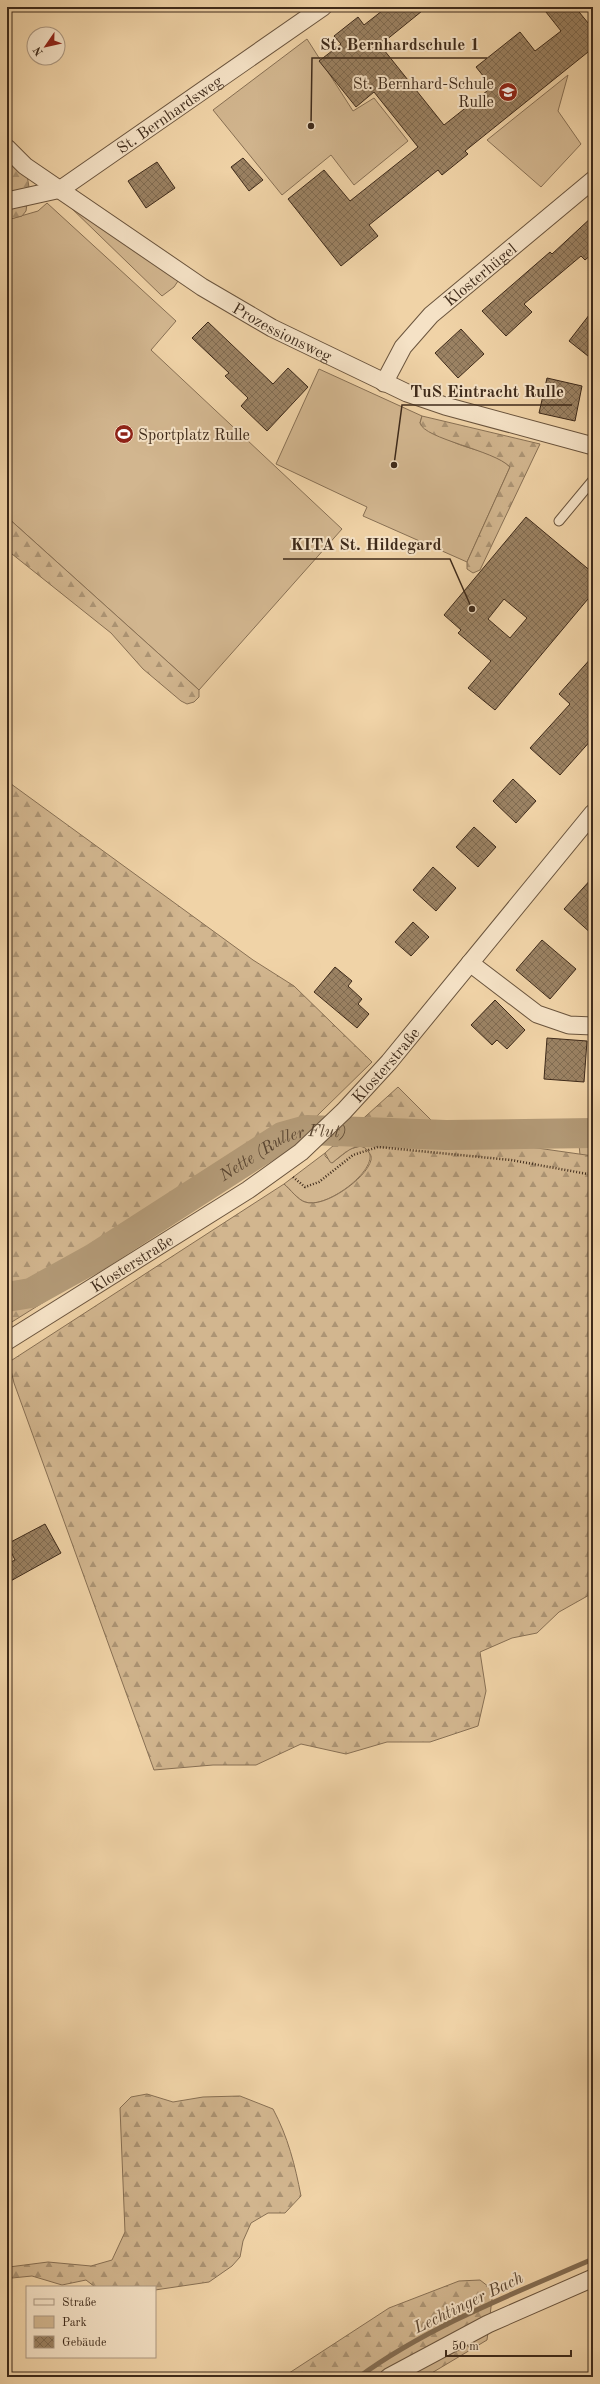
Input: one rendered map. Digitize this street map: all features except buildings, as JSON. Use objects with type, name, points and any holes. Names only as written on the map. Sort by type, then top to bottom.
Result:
[{"type":"street","name":"St. Bernhardsweg","points":[[7,201],[61,190],[323,7]]},
{"type":"street","name":"Prozessionsweg","points":[[7,148],[25,166],[202,287],[272,328],[407,393],[445,406],[593,446]]},
{"type":"street","name":"Klosterhügel","points":[[384,382],[403,347],[431,315],[593,180]]},
{"type":"street","name":"Klosterstraße","points":[[7,1341],[248,1190],[301,1152],[344,1111],[389,1062],[593,813]]},
{"type":"street","points":[[470,963],[537,1014],[569,1025],[593,1026]]},
{"type":"street","points":[[389,2377],[488,2324],[593,2278]]},
{"type":"lane","points":[[559,521],[593,480]]},
{"type":"path","points":[[284,1165],[297,1182],[305,1187],[319,1182],[353,1155],[378,1147],[511,1160],[593,1175]]},
{"type":"green space","points":[[307,39],[353,111],[374,98],[408,141],[354,185],[331,155],[282,195],[213,110]]},
{"type":"green space","points":[[568,75],[558,111],[581,144],[541,187],[487,140]]},
{"type":"green space","points":[[7,142],[27,175],[29,187],[26,211],[22,216],[7,220]]},
{"type":"green space","points":[[65,202],[178,281],[174,287],[162,296]]},
{"type":"green space","name":"Sportplatz Rulle","points":[[47,203],[176,321],[151,350],[342,529],[199,690],[7,517],[7,220],[38,211]]},
{"type":"green space","points":[[319,369],[422,416],[420,423],[448,440],[492,455],[510,467],[467,562],[363,516],[367,507],[276,464]]},
{"type":"green space","points":[[422,416],[540,444],[480,570],[473,573],[467,569],[467,562],[510,467],[490,455],[446,439],[424,429],[420,423]]},
{"type":"green space","points":[[7,517],[199,690],[199,697],[194,702],[187,704],[181,701],[143,669],[111,633],[7,550]]},
{"type":"green space","points":[[7,781],[253,960],[294,986],[372,1062],[273,1159],[7,1325]]},
{"type":"green space","points":[[398,1087],[446,1135],[593,1156],[593,1585],[591,1594],[559,1612],[537,1633],[512,1638],[480,1652],[486,1691],[478,1726],[430,1742],[387,1742],[346,1754],[301,1744],[256,1765],[213,1765],[154,1770],[14,1383],[9,1362],[284,1184],[302,1201],[313,1203],[333,1197],[344,1190],[362,1175],[368,1167],[371,1160],[371,1155],[364,1147],[355,1147],[332,1163],[325,1153]]},
{"type":"green space","points":[[578,1133],[593,1133],[593,1156],[580,1155]]},
{"type":"green space","points":[[361,1146],[369,1152],[370,1161],[364,1171],[354,1182],[329,1199],[316,1203],[302,1201],[284,1184],[325,1153],[325,1156],[332,1163],[350,1149]]},
{"type":"green space","points":[[147,2094],[173,2102],[203,2097],[240,2096],[273,2109],[283,2130],[290,2151],[301,2196],[285,2213],[268,2213],[251,2223],[243,2241],[240,2257],[232,2266],[209,2282],[156,2290],[156,2286],[94,2286],[86,2280],[62,2285],[32,2276],[12,2278],[9,2267],[48,2262],[91,2266],[112,2260],[125,2232],[120,2108],[131,2097]]},
{"type":"green space","points":[[480,2280],[489,2287],[492,2299],[487,2340],[425,2377],[283,2377],[389,2308],[459,2281]]},
{"type":"waterway","name":"Nette (Ruller Flut)","points":[[7,1297],[31,1293],[94,1258],[282,1137],[307,1130],[446,1135],[593,1133]]},
{"type":"waterway","name":"Lechtinger Bach","points":[[359,2377],[413,2342],[442,2327],[503,2298],[593,2259]]},
{"type":"place","name":"St. Bernhard-Schule Rulle","points":[[508,92]]},
{"type":"place","name":"St. Bernhardschule 1","points":[[311,126]]},
{"type":"place","name":"Sportplatz Rulle","points":[[124,434]]},
{"type":"place","name":"TuS Eintracht Rulle","points":[[394,465]]},
{"type":"place","name":"KITA St. Hildegard","points":[[472,609]]}]
